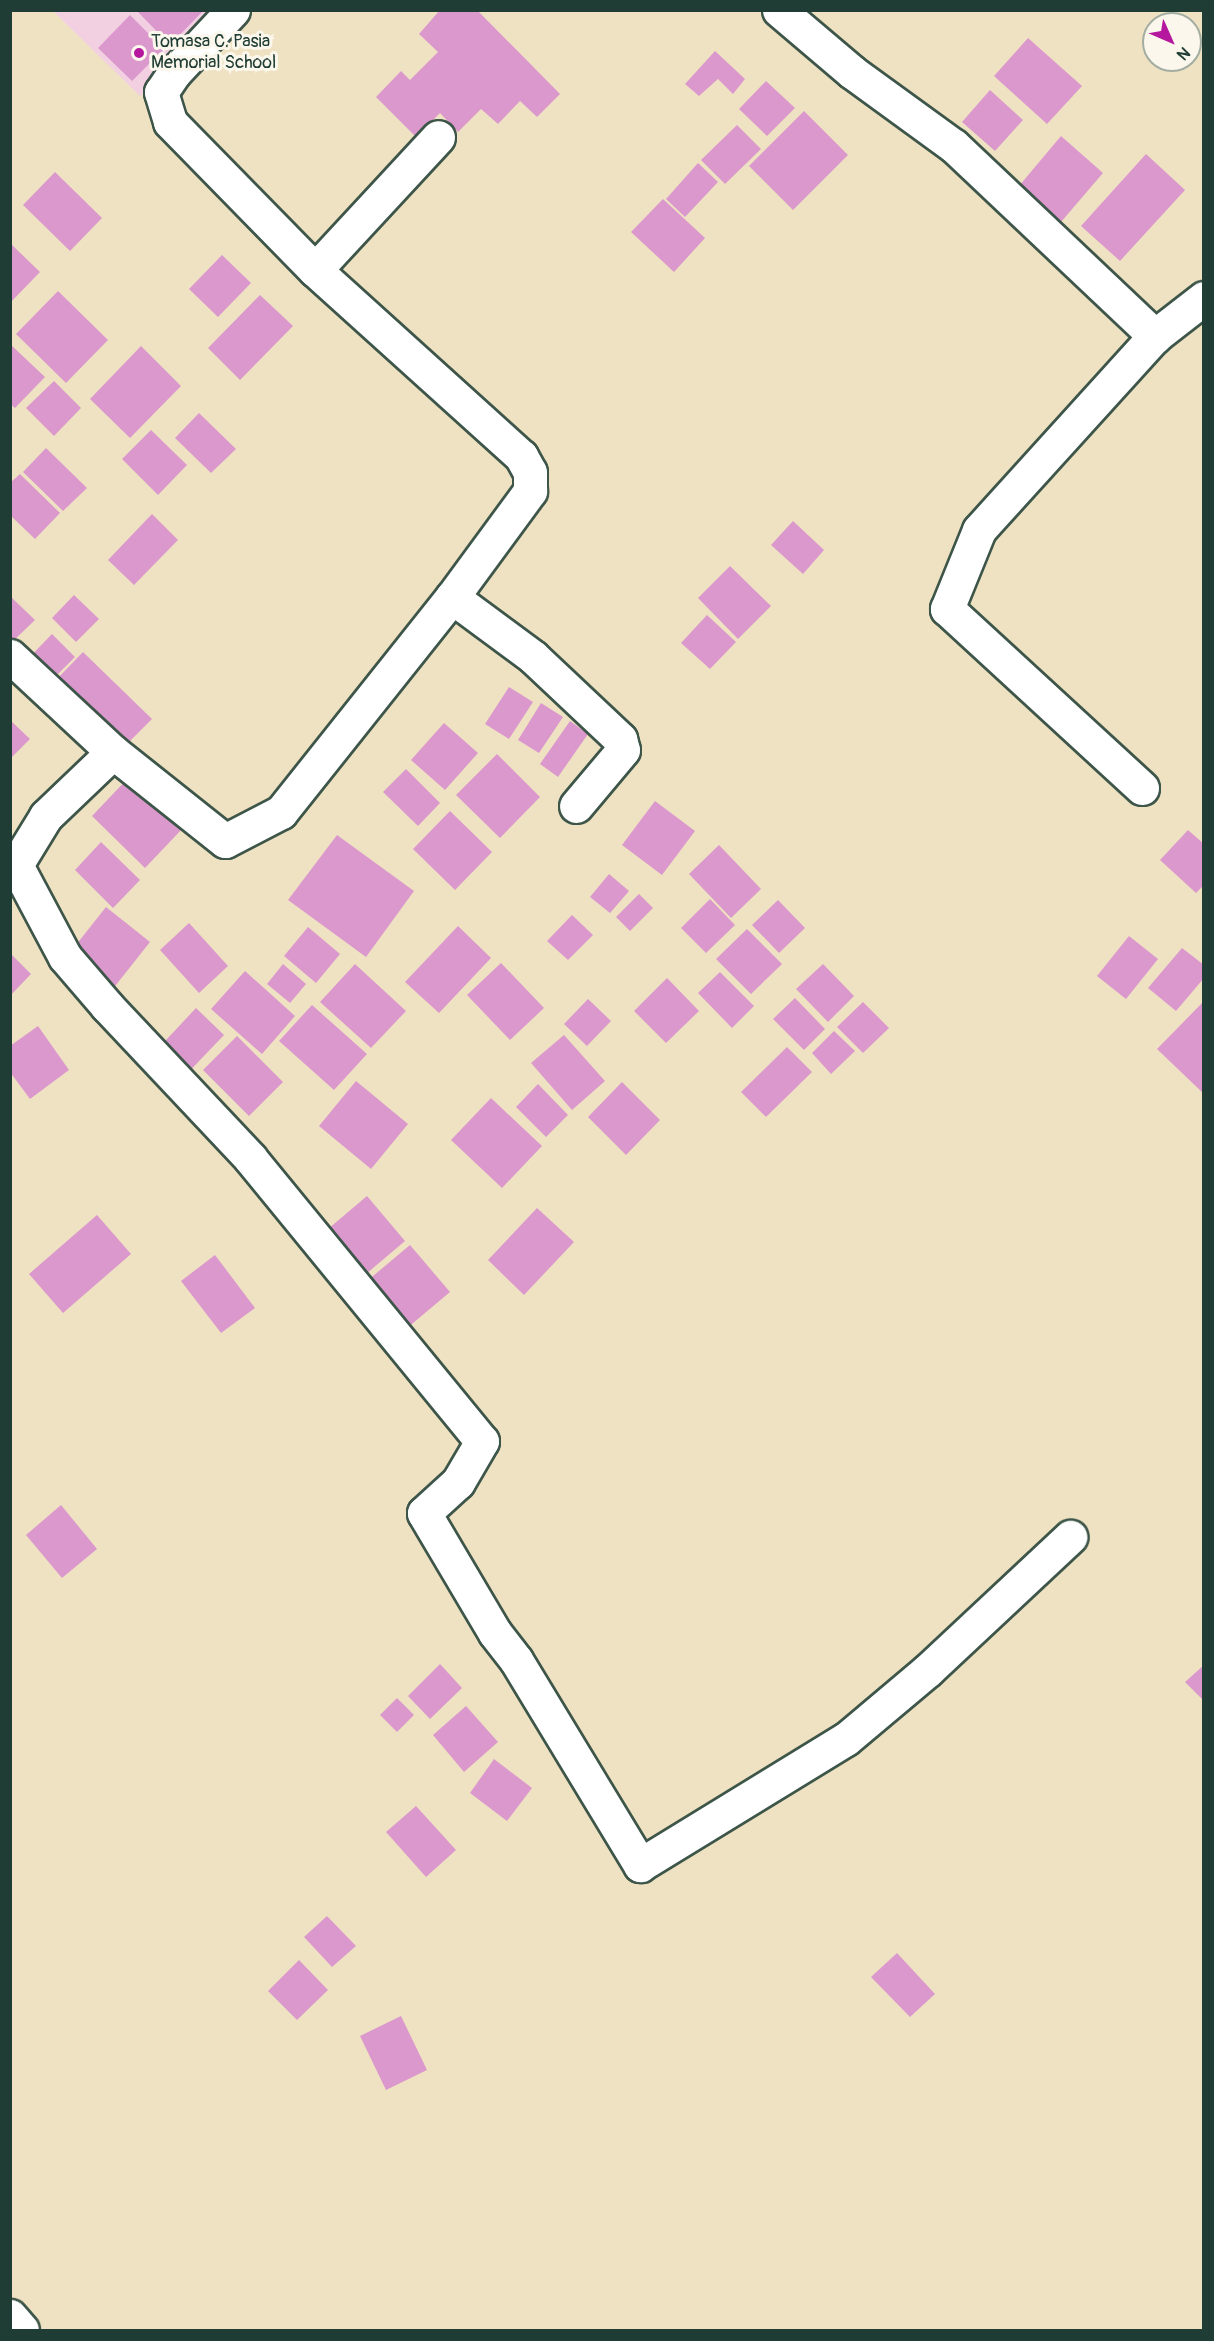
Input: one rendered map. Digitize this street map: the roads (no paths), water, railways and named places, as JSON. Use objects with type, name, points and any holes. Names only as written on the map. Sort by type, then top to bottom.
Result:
[{"type":"street","points":[[10,656],[113,752],[225,841],[281,812],[452,597],[530,491],[530,471],[521,456],[315,270],[170,122],[161,92],[174,73],[233,10]]},
{"type":"street","points":[[779,10],[852,72],[954,146],[1155,336]]},
{"type":"street","points":[[315,270],[438,137]]},
{"type":"street","points":[[1142,788],[947,609],[978,530],[1155,336],[1203,298]]},
{"type":"street","points":[[452,597],[533,657],[620,739],[623,750],[576,806]]},
{"type":"street","points":[[113,752],[46,816],[16,865],[65,957],[107,1006],[250,1158],[482,1441],[458,1482],[424,1513],[495,1633],[528,1681],[640,1865],[846,1738],[928,1671],[1070,1537]]},
{"type":"street","points":[[10,2316],[22,2331]]},
{"type":"place","name":"Tomasa C. Pasia Memorial School","points":[[139,53]]}]
